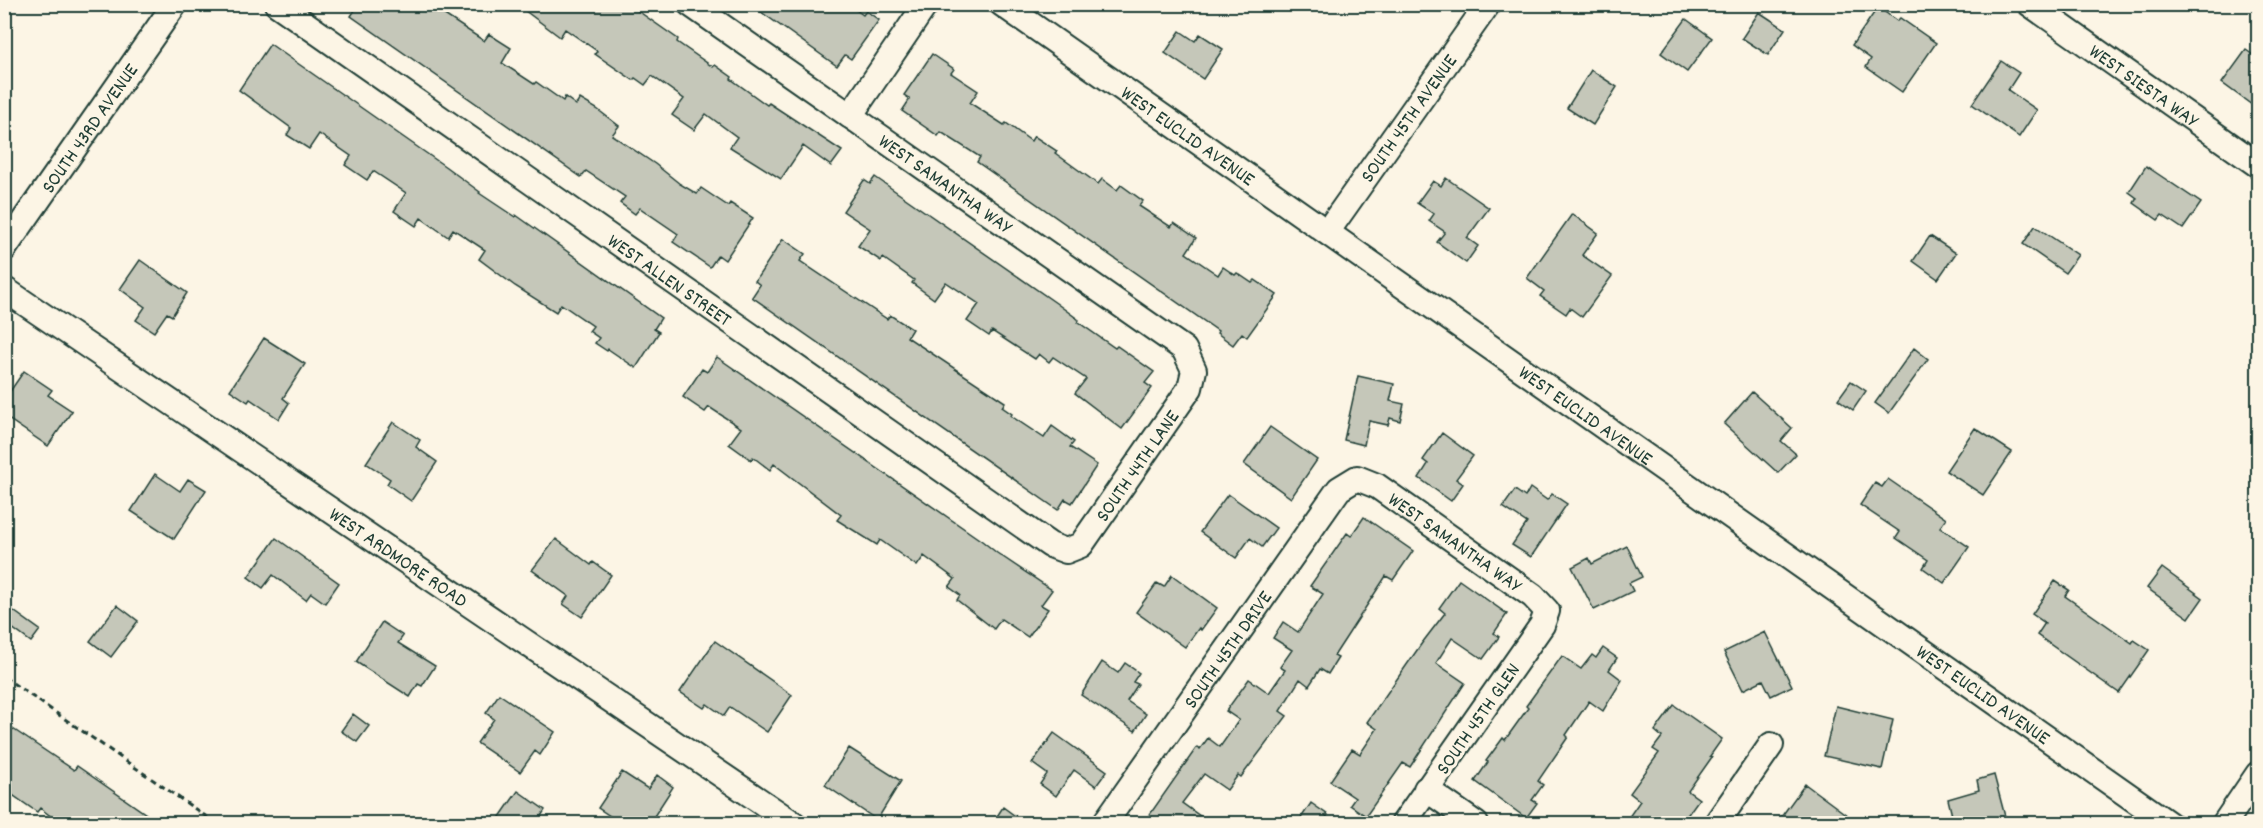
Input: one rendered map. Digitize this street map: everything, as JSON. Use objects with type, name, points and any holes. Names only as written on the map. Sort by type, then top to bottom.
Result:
[{"type":"street","name":"SOUTH 43RD AVENUE","points":[[4,249],[175,4]]},
{"type":"street","name":"WEST ALLEN STREET","points":[[277,4],[306,13],[1050,545],[1066,551]]},
{"type":"street","name":"WEST SAMANTHA WAY","points":[[690,4],[1184,349],[1194,370]]},
{"type":"street","points":[[850,116],[926,4]]},
{"type":"street","name":"WEST EUCLID AVENUE","points":[[1002,4],[2169,824]]},
{"type":"street","name":"SOUTH 45TH AVENUE","points":[[1327,232],[1488,4]]},
{"type":"street","name":"WEST SIESTA WAY","points":[[2030,4],[2259,165]]},
{"type":"street","name":"WEST ARDMORE ROAD","points":[[4,290],[794,824]]},
{"type":"street","name":"SOUTH 44TH LANE","points":[[1066,551],[1082,545],[1190,388],[1194,370]]},
{"type":"street","name":"WEST SAMANTHA WAY","points":[[1357,478],[1377,486],[1533,596],[1547,611]]},
{"type":"street","name":"SOUTH 45TH DRIVE","points":[[1104,824],[1339,489],[1357,478]]},
{"type":"street","name":"SOUTH 45TH GLEN","points":[[1402,824],[1542,625],[1547,611]]},
{"type":"street","points":[[1716,824],[1771,745]]},
{"type":"street","points":[[2224,824],[2259,774]]},
{"type":"street","points":[[1426,789],[1476,824]]},
{"type":"path","points":[[4,677],[217,824]]},
{"type":"building","points":[[359,4],[446,4],[440,12],[484,41],[489,34],[511,48],[502,63],[534,84],[536,82],[563,101],[565,97],[576,105],[580,99],[597,109],[619,126],[612,135],[680,184],[697,194],[701,188],[728,206],[730,203],[753,218],[725,260],[718,255],[710,267],[673,242],[678,234],[640,208],[635,214],[620,203],[625,197],[586,171],[581,177],[351,16]]},
{"type":"building","points":[[516,4],[628,4],[678,39],[677,42],[732,77],[731,79],[767,105],[769,103],[842,151],[831,166],[803,146],[781,179],[730,147],[737,137],[706,114],[694,130],[672,115],[684,99],[652,76],[645,85],[635,78],[633,80],[595,54],[597,51],[565,29],[560,37]]},
{"type":"building","points":[[750,4],[848,4],[863,15],[866,11],[879,20],[851,59],[845,55],[837,66]]},
{"type":"building","points":[[1878,7],[1897,21],[1900,18],[1936,43],[1902,92],[1866,67],[1871,59],[1852,45]]},
{"type":"building","points":[[1759,12],[1785,29],[1768,55],[1742,38]]},
{"type":"building","points":[[1686,19],[1712,38],[1687,72],[1661,53]]},
{"type":"building","points":[[1180,31],[1195,41],[1200,34],[1223,49],[1203,79],[1165,53]]},
{"type":"building","points":[[270,44],[446,167],[479,193],[515,217],[516,215],[661,318],[654,329],[659,332],[636,368],[595,343],[599,338],[589,331],[593,326],[561,304],[556,312],[515,286],[479,259],[485,250],[453,229],[448,237],[421,218],[416,226],[394,211],[406,193],[373,171],[367,180],[345,165],[351,156],[319,134],[309,149],[287,135],[291,128],[239,90]]},
{"type":"building","points":[[2246,50],[2259,59],[2259,96],[2252,105],[2222,83]]},
{"type":"building","points":[[932,54],[954,69],[951,73],[978,91],[970,103],[1004,125],[1006,123],[1031,141],[1034,136],[1098,184],[1102,179],[1117,190],[1121,185],[1143,201],[1139,206],[1171,227],[1174,223],[1196,238],[1186,253],[1218,275],[1223,267],[1252,283],[1255,280],[1277,295],[1247,337],[1242,333],[1233,345],[1217,333],[1218,331],[977,162],[980,157],[941,132],[938,136],[902,111],[910,99],[904,95]]},
{"type":"building","points":[[2001,61],[2019,73],[2008,90],[2037,110],[2019,137],[1972,104]]},
{"type":"building","points":[[1591,70],[1617,87],[1593,125],[1567,108]]},
{"type":"building","points":[[2146,166],[2201,203],[2183,229],[2162,215],[2158,220],[2134,203],[2137,198],[2129,192]]},
{"type":"building","points":[[875,177],[1056,303],[1115,348],[1117,346],[1154,372],[1145,383],[1152,388],[1122,429],[1075,393],[1086,379],[1053,357],[1049,362],[1039,354],[1035,359],[992,331],[989,336],[967,321],[979,304],[946,282],[934,299],[912,283],[914,280],[883,258],[881,261],[858,246],[870,229],[843,211],[864,180],[870,184]]},
{"type":"building","points":[[1446,178],[1489,208],[1467,238],[1478,246],[1466,263],[1437,242],[1445,232],[1429,221],[1434,214],[1417,203],[1433,181],[1441,186]]},
{"type":"building","points":[[1572,214],[1598,233],[1582,255],[1612,276],[1582,317],[1570,308],[1566,314],[1540,296],[1544,291],[1527,278]]},
{"type":"building","points":[[2035,226],[2078,255],[2065,273],[2023,244]]},
{"type":"building","points":[[1930,236],[1956,253],[1938,279],[1913,261]]},
{"type":"building","points":[[783,239],[805,254],[800,261],[887,319],[890,315],[912,329],[907,337],[1005,402],[1002,407],[1012,414],[1011,416],[1044,438],[1052,426],[1074,442],[1070,447],[1097,465],[1072,503],[1065,499],[1058,510],[752,297],[760,285],[755,281]]},
{"type":"building","points":[[140,260],[187,293],[172,316],[167,313],[154,332],[136,320],[145,307],[120,289]]},
{"type":"building","points":[[264,338],[305,364],[283,398],[289,403],[279,419],[250,399],[248,402],[230,390]]},
{"type":"building","points":[[1914,348],[1928,359],[1889,413],[1875,403]]},
{"type":"building","points":[[717,357],[1052,590],[1041,605],[1048,609],[1028,637],[1001,619],[994,629],[957,600],[960,595],[949,587],[955,579],[924,556],[917,566],[880,540],[877,545],[837,520],[841,515],[774,464],[770,470],[753,457],[751,460],[729,444],[741,428],[709,407],[705,412],[683,397],[702,369],[707,372]]},
{"type":"building","points":[[24,371],[52,390],[48,395],[72,411],[48,446],[4,416],[4,400]]},
{"type":"building","points":[[1358,376],[1394,384],[1390,401],[1404,404],[1400,421],[1390,418],[1388,425],[1369,421],[1364,445],[1344,440]]},
{"type":"building","points":[[1851,381],[1866,391],[1853,410],[1838,399]]},
{"type":"building","points":[[1752,392],[1792,428],[1781,441],[1796,454],[1778,473],[1724,424]]},
{"type":"building","points":[[393,422],[420,440],[416,447],[437,462],[411,501],[387,484],[390,479],[366,463]]},
{"type":"building","points":[[1270,427],[1317,460],[1291,498],[1244,464]]},
{"type":"building","points":[[1975,428],[2012,452],[1983,495],[1946,471]]},
{"type":"building","points":[[1442,433],[1473,456],[1456,479],[1463,484],[1451,501],[1419,478],[1428,464],[1423,460]]},
{"type":"building","points":[[155,474],[180,491],[188,479],[206,490],[174,539],[131,511]]},
{"type":"building","points":[[1888,479],[1946,519],[1940,527],[1969,547],[1944,583],[1923,568],[1928,560],[1896,538],[1900,532],[1860,505],[1875,483],[1882,487]]},
{"type":"building","points":[[1530,488],[1547,500],[1552,494],[1567,504],[1531,557],[1512,545],[1527,523],[1503,507],[1515,490],[1525,497]]},
{"type":"building","points":[[1228,494],[1276,528],[1262,547],[1250,538],[1236,558],[1200,532]]},
{"type":"building","points":[[1364,517],[1413,551],[1393,580],[1386,576],[1334,656],[1338,658],[1328,674],[1320,669],[1309,686],[1300,679],[1280,711],[1287,716],[1241,777],[1238,775],[1227,790],[1204,774],[1182,803],[1211,824],[1157,824],[1148,817],[1197,747],[1200,749],[1208,738],[1220,747],[1239,720],[1226,711],[1249,679],[1269,693],[1285,670],[1280,667],[1292,650],[1273,638],[1283,622],[1298,632],[1323,594],[1310,586],[1347,533],[1351,536]]},
{"type":"building","points":[[276,538],[339,583],[325,603],[311,593],[306,600],[273,575],[263,588],[248,577]]},
{"type":"building","points":[[556,539],[591,565],[593,562],[611,575],[582,617],[563,604],[568,596],[532,570]]},
{"type":"building","points":[[1627,546],[1642,577],[1629,583],[1633,591],[1594,610],[1572,567],[1589,558],[1592,564]]},
{"type":"building","points":[[2162,568],[2203,598],[2189,618],[2147,588]]},
{"type":"building","points":[[1172,575],[1217,608],[1185,647],[1136,612],[1157,583],[1164,587]]},
{"type":"building","points":[[1459,580],[1507,614],[1494,633],[1499,637],[1483,659],[1452,638],[1436,663],[1465,683],[1410,767],[1403,763],[1366,816],[1350,805],[1355,798],[1330,781],[1352,749],[1360,754],[1377,729],[1367,722],[1445,613],[1439,608]]},
{"type":"building","points":[[2055,581],[2069,590],[2065,596],[2132,643],[2134,640],[2149,650],[2119,693],[2037,635],[2045,623],[2032,614]]},
{"type":"building","points":[[4,604],[40,630],[31,642],[4,622]]},
{"type":"building","points":[[117,605],[138,621],[111,657],[90,641]]},
{"type":"building","points":[[382,622],[403,636],[398,643],[435,666],[422,686],[418,684],[410,697],[356,662]]},
{"type":"building","points":[[1765,632],[1792,686],[1771,696],[1763,680],[1743,690],[1724,652]]},
{"type":"building","points":[[715,641],[792,695],[767,732],[730,707],[724,716],[707,704],[704,708],[680,692]]},
{"type":"building","points":[[1603,648],[1617,658],[1609,670],[1622,680],[1603,711],[1589,701],[1538,781],[1543,785],[1532,800],[1537,803],[1526,818],[1475,781],[1488,762],[1486,761],[1503,738],[1505,740],[1562,656],[1581,669],[1592,655],[1596,658]]},
{"type":"building","points":[[1102,662],[1118,673],[1125,663],[1139,673],[1133,682],[1138,684],[1127,701],[1146,714],[1135,731],[1081,695]]},
{"type":"building","points":[[499,694],[555,732],[540,755],[535,751],[520,772],[477,743],[494,719],[486,713]]},
{"type":"building","points":[[1674,705],[1722,739],[1688,791],[1699,799],[1681,824],[1624,824],[1640,801],[1630,793],[1659,753],[1653,749],[1662,737],[1655,731]]},
{"type":"building","points":[[1836,706],[1893,720],[1882,769],[1824,756]]},
{"type":"building","points":[[353,714],[369,726],[357,742],[341,731]]},
{"type":"building","points":[[4,723],[74,770],[77,766],[146,814],[139,824],[61,824],[40,808],[37,812],[4,789]]},
{"type":"building","points":[[1054,733],[1107,771],[1096,786],[1074,770],[1056,796],[1040,784],[1047,774],[1032,763]]},
{"type":"building","points":[[849,748],[901,781],[877,820],[825,785]]},
{"type":"building","points":[[622,772],[648,789],[657,775],[673,787],[649,824],[622,824],[598,808]]},
{"type":"building","points":[[1994,775],[2007,824],[1954,824],[1948,799],[1979,790],[1977,780]]},
{"type":"building","points":[[1805,784],[1859,824],[1776,824]]},
{"type":"building","points":[[518,791],[545,810],[536,824],[495,824]]},
{"type":"building","points":[[1311,803],[1328,815],[1321,824],[1297,824]]},
{"type":"building","points":[[1003,807],[1026,824],[992,824]]}]
